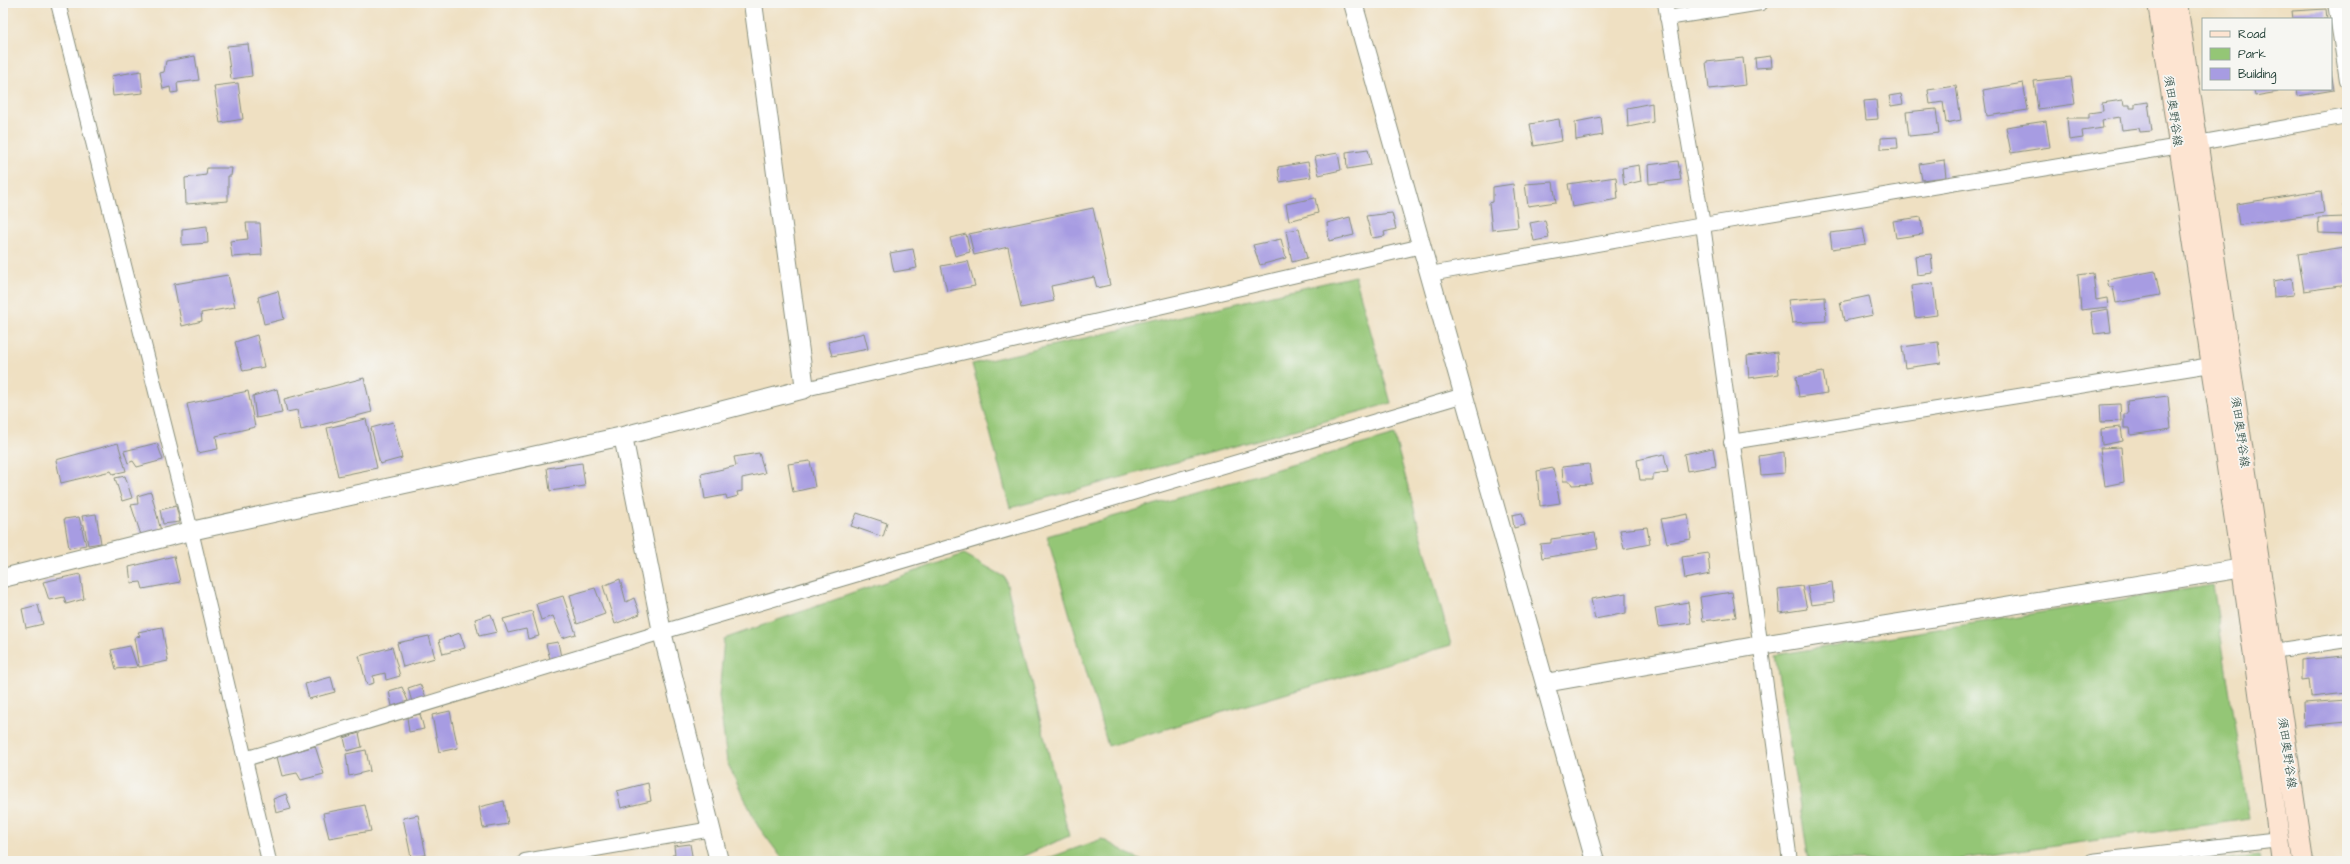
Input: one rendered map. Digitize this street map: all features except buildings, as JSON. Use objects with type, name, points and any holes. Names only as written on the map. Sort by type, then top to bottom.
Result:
[{"type":"main road","name":"須田奥野谷線","points":[[2158,3],[2210,365],[2251,566],[2273,651],[2303,861]]},
{"type":"main road","name":"須田奥野谷線","points":[[2177,3],[2198,143],[2251,566],[2282,861]]},
{"type":"street","points":[[58,3],[191,531],[269,861]]},
{"type":"street","points":[[753,3],[805,389]]},
{"type":"street","points":[[1354,3],[1595,861]]},
{"type":"street","points":[[1665,3],[1703,225],[1731,442],[1761,645],[1790,861]]},
{"type":"street","points":[[1667,18],[1761,3]]},
{"type":"street","points":[[2336,3],[2347,80]]},
{"type":"street","points":[[1430,274],[1703,225],[2198,143],[2347,116]]},
{"type":"street","points":[[3,578],[191,531],[623,436],[805,389],[1422,246]]},
{"type":"street","points":[[1731,442],[2210,365]]},
{"type":"street","points":[[245,759],[662,632],[1464,395]]},
{"type":"street","points":[[623,436],[662,632],[719,861]]},
{"type":"street","points":[[1544,683],[1761,645],[2251,566]]},
{"type":"street","points":[[2273,651],[2347,640]]},
{"type":"street","points":[[525,861],[712,829]]},
{"type":"street","points":[[2092,861],[2279,839]]},
{"type":"green space","points":[[1355,276],[1391,403],[1010,508],[972,364]]},
{"type":"green space","points":[[1394,435],[1451,645],[1108,746],[1047,536]]},
{"type":"green space","points":[[964,554],[1005,577],[1069,836],[1012,861],[784,861],[758,826],[727,762],[719,696],[724,639]]},
{"type":"green space","points":[[2213,585],[2249,819],[1947,861],[1809,861],[1775,655]]},
{"type":"green space","points":[[1102,839],[1142,861],[1040,861]]},
{"type":"green space","points":[[2259,856],[2260,861],[2210,861]]}]
